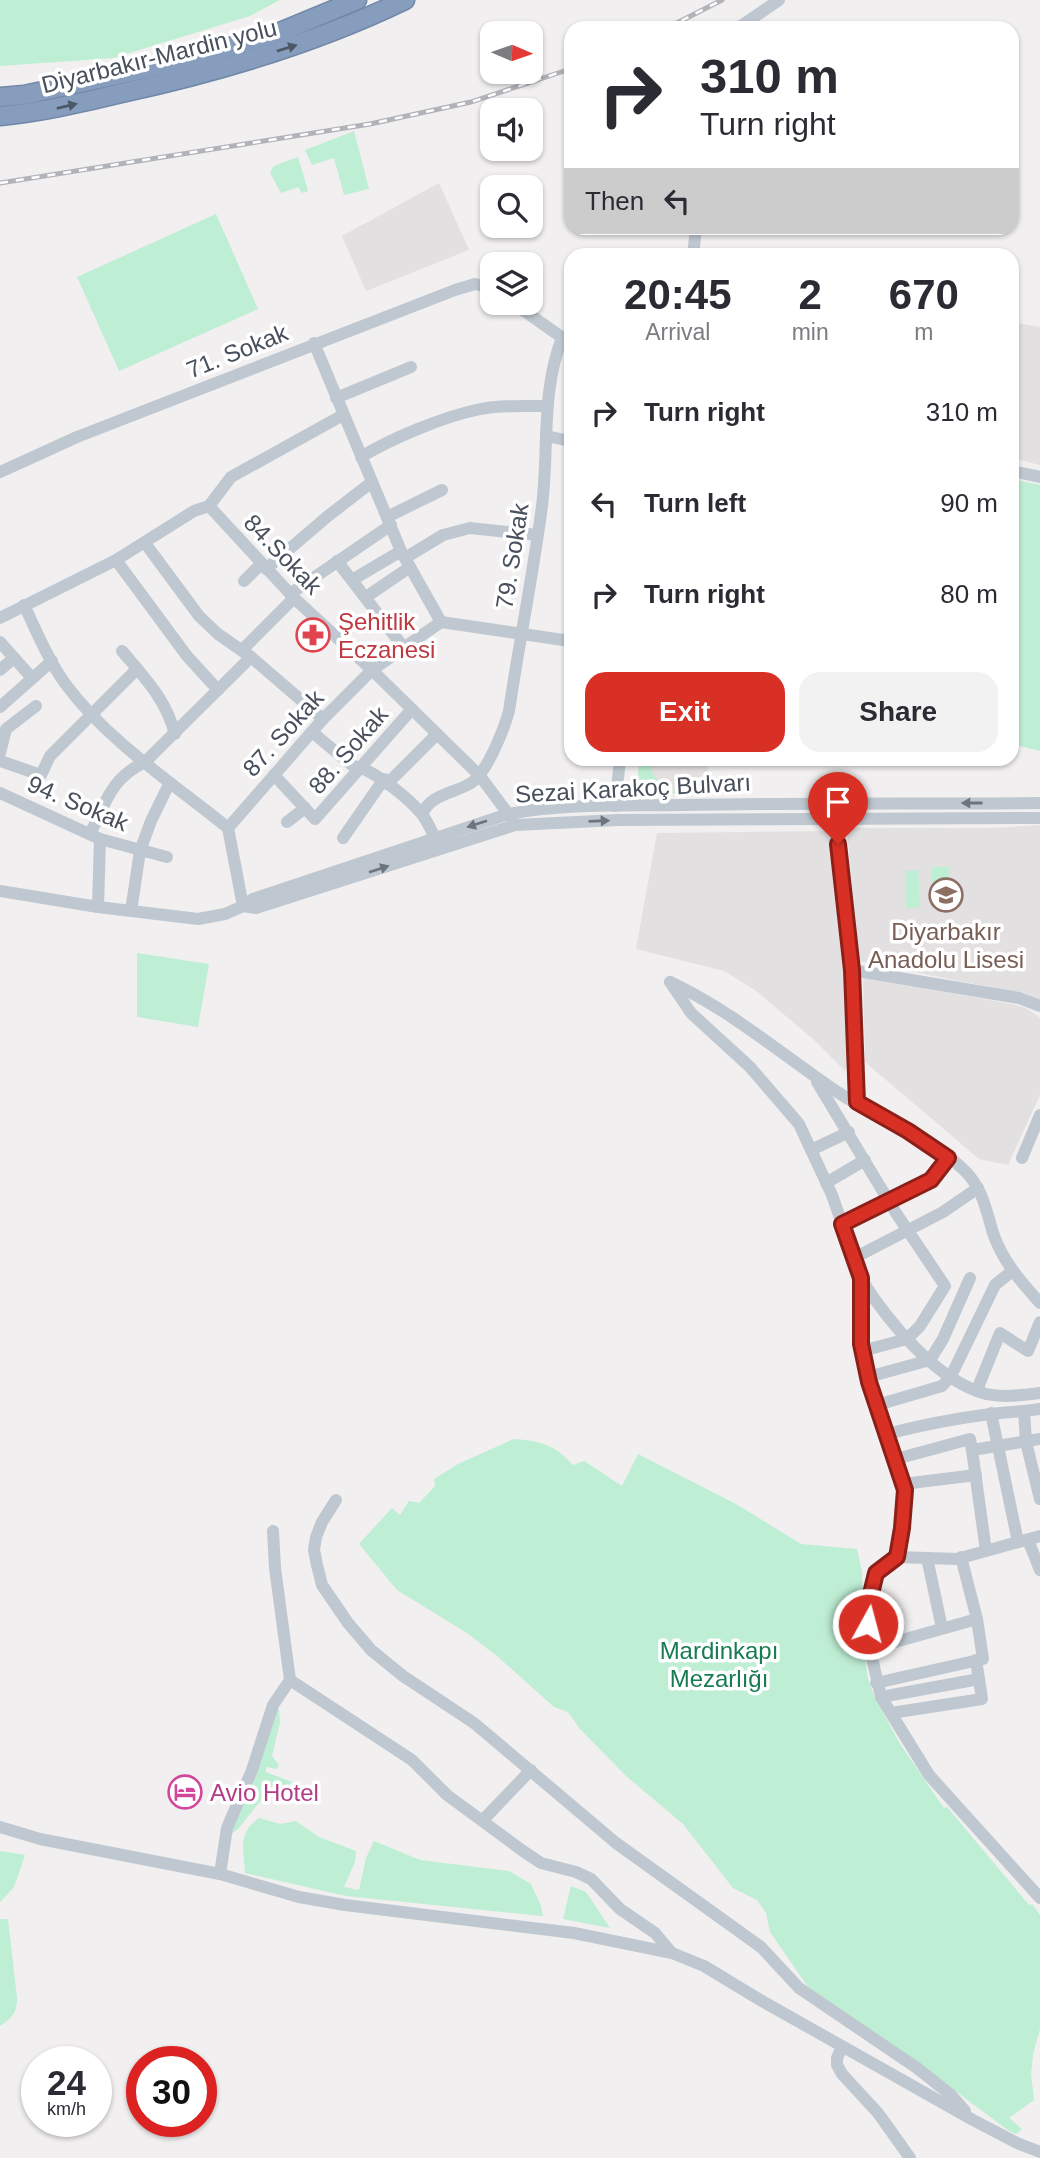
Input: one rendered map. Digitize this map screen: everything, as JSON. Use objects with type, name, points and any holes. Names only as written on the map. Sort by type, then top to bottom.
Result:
[{"type":"highway","name":"Diyarbakır-Mardin yolu","points":[[0,97],[24,95],[183,61],[280,32],[357,0]]},
{"type":"highway","name":"Diyarbakır-Mardin yolu","points":[[0,116],[35,113],[191,78],[297,46],[404,0]]},
{"type":"street","points":[[748,21],[779,0]]},
{"type":"street","name":"71. Sokak","points":[[0,472],[77,437],[314,343],[455,290],[475,284],[480,285]]},
{"type":"street","points":[[530,315],[564,339]]},
{"type":"street","points":[[314,343],[405,559],[441,622],[564,640]]},
{"type":"street","name":"79. Sokak","points":[[480,776],[504,729],[509,711],[542,504],[546,406],[554,359],[564,343]]},
{"type":"street","points":[[336,398],[411,367]]},
{"type":"street","points":[[361,457],[426,427],[475,410],[546,406]]},
{"type":"street","points":[[0,618],[116,560],[194,511],[209,506],[231,477],[343,415]]},
{"type":"street","points":[[546,436],[564,440]]},
{"type":"street","points":[[1019,472],[1040,477]]},
{"type":"street","points":[[244,581],[372,482]]},
{"type":"street","points":[[98,907],[95,836],[120,777],[145,762],[218,690],[292,596],[389,521],[442,490]]},
{"type":"street","name":"84.Sokak","points":[[209,506],[292,596],[480,776],[516,825]]},
{"type":"street","points":[[352,580],[405,559],[443,535],[470,528],[537,535]]},
{"type":"street","points":[[145,543],[199,616],[323,719]]},
{"type":"street","points":[[366,597],[405,559]]},
{"type":"street","points":[[116,560],[187,656],[218,690]]},
{"type":"street","points":[[337,561],[404,648]]},
{"type":"street","points":[[65,584],[70,597]]},
{"type":"street","points":[[24,605],[67,686],[145,762],[228,828],[243,906]]},
{"type":"street","name":"87. Sokak","points":[[228,828],[323,719],[372,670],[441,622]]},
{"type":"street","points":[[0,642],[32,678]]},
{"type":"street","points":[[122,651],[159,694],[175,734]]},
{"type":"street","points":[[0,670],[14,658]]},
{"type":"street","points":[[0,707],[52,662]]},
{"type":"street","points":[[0,761],[41,775],[50,756],[137,669]]},
{"type":"street","points":[[0,753],[3,726],[37,706]]},
{"type":"street","name":"88. Sokak","points":[[305,808],[315,819],[412,709]]},
{"type":"street","points":[[312,732],[353,766],[361,767],[386,782],[422,814],[435,838]]},
{"type":"street","points":[[343,838],[386,782],[437,734]]},
{"type":"street","points":[[615,806],[619,766]]},
{"type":"street","points":[[274,775],[305,808],[287,822]]},
{"type":"street","points":[[422,814],[434,799],[472,783],[480,776]]},
{"type":"street","points":[[131,911],[140,851],[169,783]]},
{"type":"street","name":"94. Sokak","points":[[0,793],[95,836],[167,857]]},
{"type":"street","name":"Sezai Karakoç Bulvarı","points":[[243,906],[253,899],[508,814],[564,807],[1040,803]]},
{"type":"street","points":[[0,891],[98,907],[198,919],[225,914],[243,906],[256,908],[516,825],[618,820],[1040,818]]},
{"type":"street","points":[[835,819],[852,970],[857,1102]]},
{"type":"street","points":[[852,970],[1019,998],[1040,1006]]},
{"type":"street","points":[[1040,1303],[1012,1271],[993,1235],[986,1203],[966,1172],[908,1131],[831,1088],[750,1030],[670,982],[691,1013],[750,1067],[799,1124],[827,1183],[861,1278],[874,1299],[908,1339],[951,1376],[977,1390],[987,1394],[1012,1396],[1040,1393]]},
{"type":"street","points":[[811,1073],[889,1202],[945,1286],[920,1326],[908,1339],[862,1351]]},
{"type":"street","points":[[1022,1158],[1040,1115]]},
{"type":"street","points":[[811,1150],[849,1132]]},
{"type":"street","points":[[842,1224],[931,1180],[948,1158]]},
{"type":"street","points":[[827,1183],[865,1160]]},
{"type":"street","points":[[854,1258],[943,1212],[978,1188]]},
{"type":"street","points":[[877,1405],[942,1386],[951,1376],[995,1285],[1012,1271]]},
{"type":"street","points":[[861,1278],[862,1351],[905,1490],[897,1557]]},
{"type":"street","points":[[868,1377],[930,1360],[943,1339],[970,1278]]},
{"type":"street","points":[[977,1390],[1000,1333],[1028,1351],[1040,1322]]},
{"type":"street","points":[[887,1434],[938,1420],[1040,1409]]},
{"type":"street","points":[[1024,1411],[1026,1442],[1040,1499]]},
{"type":"street","points":[[991,1413],[997,1448],[1040,1570]]},
{"type":"street","points":[[896,1459],[970,1439],[986,1551]]},
{"type":"street","points":[[972,1450],[1040,1439]]},
{"type":"street","points":[[903,1484],[975,1475]]},
{"type":"street","points":[[336,1500],[321,1522],[316,1537],[314,1550],[322,1585],[348,1623],[371,1650],[474,1723],[616,1843],[761,1947],[799,1987],[827,2009],[878,2040],[951,2095],[973,2120]]},
{"type":"street","points":[[220,1874],[227,1828],[252,1770],[273,1705],[290,1680],[275,1568],[273,1531]]},
{"type":"street","points":[[1029,1539],[961,1557],[897,1557],[876,1573],[869,1602],[870,1649],[881,1697],[929,1775],[1040,1898]]},
{"type":"street","points":[[876,1683],[983,1659],[977,1619],[961,1557]]},
{"type":"street","points":[[927,1558],[942,1628]]},
{"type":"street","points":[[870,1649],[977,1619]]},
{"type":"street","points":[[891,1713],[982,1699],[976,1660]]},
{"type":"street","points":[[881,1697],[979,1679]]},
{"type":"street","points":[[290,1680],[412,1760],[447,1795],[541,1863],[591,1879],[620,1909],[654,1933],[672,1953]]},
{"type":"street","points":[[483,1820],[531,1770]]},
{"type":"street","points":[[0,1827],[40,1839],[220,1874],[299,1897],[574,1933],[672,1953],[704,1966],[973,2120],[1040,2152]]},
{"type":"street","points":[[842,2047],[837,2058],[842,2074],[878,2113],[910,2158]]},
{"type":"shaded area","points":[[439,183],[469,250],[366,291],[342,236]]},
{"type":"shaded area","points":[[1019,323],[1040,327],[1040,465],[1019,460]]},
{"type":"shaded area","points":[[639,766],[708,766],[706,792],[637,795]]},
{"type":"shaded area","name":"Diyarbakır Anadolu Lisesi","points":[[1040,825],[1040,1000],[1026,994],[858,961],[847,828],[995,828]]},
{"type":"shaded area","points":[[833,831],[851,1052],[845,1071],[813,1039],[755,990],[724,971],[636,949],[657,833]]},
{"type":"shaded area","points":[[863,976],[1011,1004],[1026,1008],[1040,1018],[1040,1095],[1008,1165],[979,1159],[865,1062]]},
{"type":"green space","points":[[0,0],[280,0],[250,16],[113,58],[0,66]]},
{"type":"green space","points":[[354,131],[369,189],[344,195],[334,158],[312,165],[305,150]]},
{"type":"green space","points":[[298,157],[308,191],[302,193],[298,187],[281,193],[270,173],[274,166]]},
{"type":"green space","points":[[216,214],[258,309],[119,371],[77,277]]},
{"type":"green space","points":[[1019,480],[1040,485],[1040,751],[1019,746]]},
{"type":"green space","points":[[639,766],[651,766],[659,781],[679,793],[637,795]]},
{"type":"green space","points":[[932,867],[949,867],[947,908],[931,908]]},
{"type":"green space","points":[[918,870],[920,907],[906,908],[905,871]]},
{"type":"green space","points":[[137,953],[209,964],[198,1027],[137,1017]]},
{"type":"green space","name":"Mardinkapı Mezarlığı","points":[[514,1439],[547,1445],[573,1465],[584,1461],[622,1486],[638,1454],[736,1504],[801,1544],[857,1549],[862,1572],[863,1644],[868,1679],[874,1696],[900,1744],[944,1808],[947,1807],[1040,1915],[1040,2029],[1031,2074],[1034,2100],[1009,2118],[1022,2129],[1016,2134],[808,1987],[770,1932],[766,1913],[757,1900],[733,1888],[683,1824],[626,1776],[580,1729],[568,1712],[554,1707],[467,1633],[397,1590],[359,1544],[392,1508],[400,1515],[409,1501],[419,1503],[435,1486],[434,1479],[458,1464]]},
{"type":"green space","points":[[275,1709],[279,1709],[280,1722],[272,1756],[279,1765],[277,1769],[266,1767],[266,1772],[292,1782],[282,1797],[266,1794],[231,1834]]},
{"type":"green space","points":[[259,1818],[280,1824],[296,1821],[319,1837],[356,1851],[355,1862],[344,1887],[359,1890],[366,1858],[374,1841],[420,1860],[509,1871],[531,1884],[543,1916],[346,1896],[245,1873],[243,1842],[247,1830]]},
{"type":"green space","points":[[0,1851],[25,1855],[14,1887],[0,1902]]},
{"type":"green space","points":[[571,1886],[586,1892],[610,1928],[563,1919]]},
{"type":"green space","points":[[0,1919],[8,1919],[17,1998],[13,2015],[0,2026]]},
{"type":"railway","points":[[681,21],[722,0]]},
{"type":"railway","points":[[0,183],[370,124],[471,102],[564,71]]},
{"type":"place","name":"Şehitlik Eczanesi","points":[[313,635]]},
{"type":"place","name":"Diyarbakır Anadolu Lisesi","points":[[946,895]]},
{"type":"place","name":"Avio Hotel","points":[[185,1792]]},
{"type":"route","points":[[838,844],[852,970],[857,1102],[948,1158],[931,1180],[842,1224],[861,1278],[861,1344],[869,1382],[905,1490],[897,1557],[876,1573],[869,1602],[868,1624]]}]
